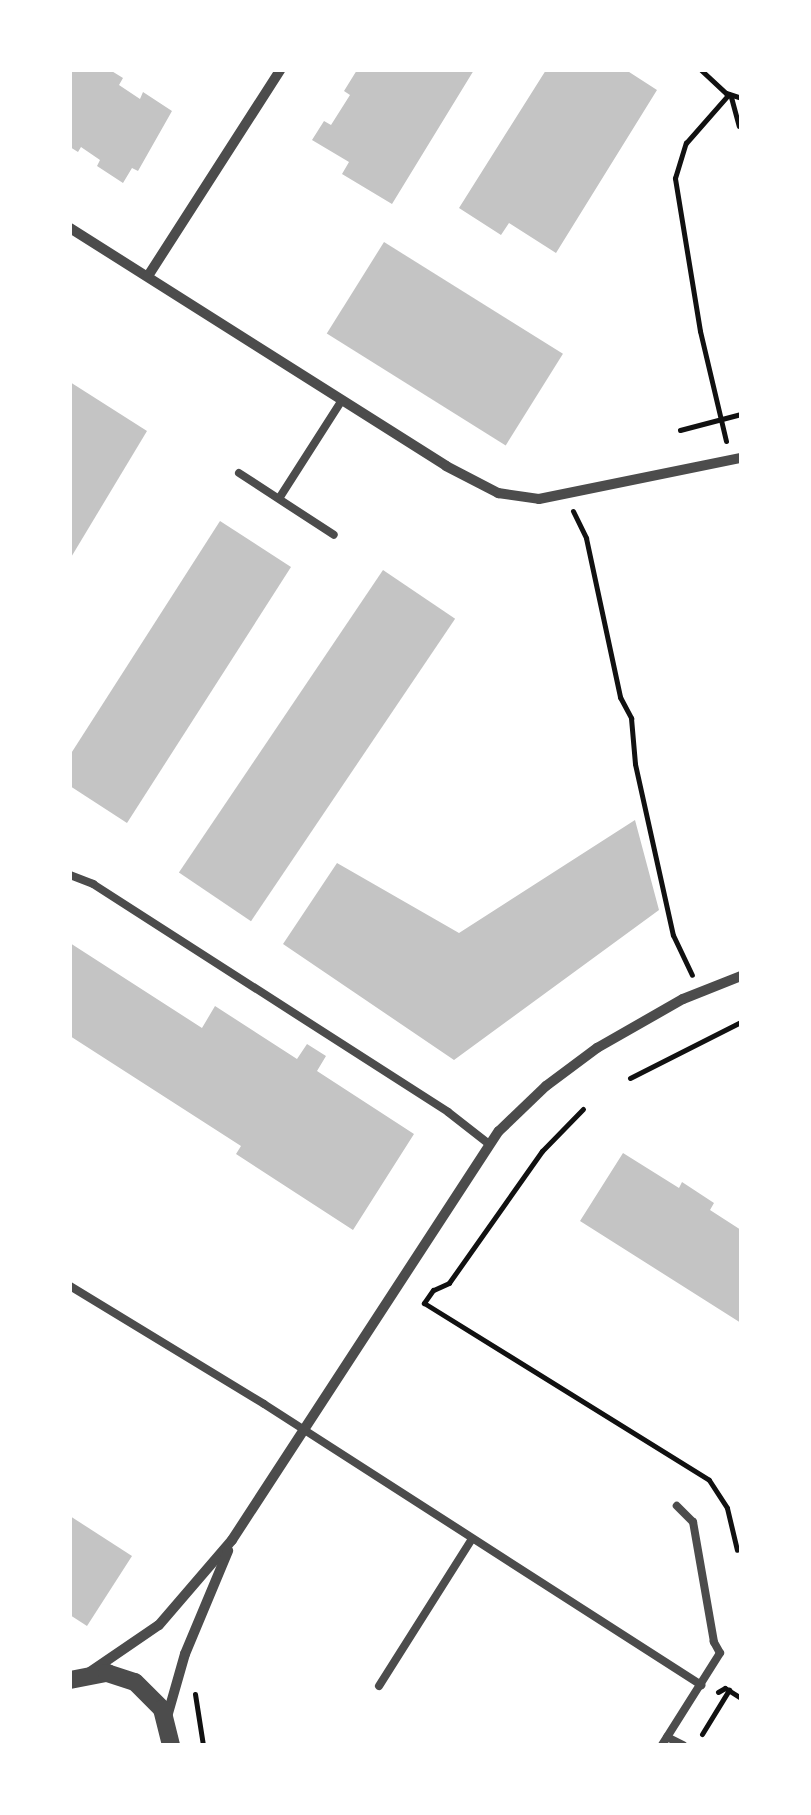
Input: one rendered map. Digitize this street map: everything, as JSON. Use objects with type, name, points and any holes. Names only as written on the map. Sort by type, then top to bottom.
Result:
[{"type":"street","points":[[148,276],[280,70]]},
{"type":"street","points":[[70,228],[467,479],[512,497],[556,496],[741,458]]},
{"type":"street","points":[[75,1678],[159,1625],[232,1540],[489,1144],[532,1098],[576,1063],[667,1007],[741,976]]},
{"type":"street","points":[[166,1718],[185,1654],[232,1540]]},
{"type":"street","points":[[75,1678],[117,1675],[135,1682],[157,1701],[166,1718],[172,1745]]},
{"type":"lane","points":[[280,498],[342,400]]},
{"type":"lane","points":[[239,473],[334,534]]},
{"type":"lane","points":[[70,876],[142,916],[460,1120],[489,1144]]},
{"type":"lane","points":[[70,1286],[701,1685]]},
{"type":"lane","points":[[677,1506],[695,1528],[714,1642],[720,1653],[664,1741],[683,1745]]},
{"type":"lane","points":[[379,1686],[472,1539]]},
{"type":"path","points":[[701,70],[729,94],[741,98]]},
{"type":"path","points":[[729,94],[740,126]]},
{"type":"path","points":[[726,441],[700,331],[676,178],[686,143],[729,94]]},
{"type":"path","points":[[680,430],[741,414]]},
{"type":"path","points":[[576,527],[586,538],[620,697],[630,718],[635,764],[673,935],[688,962]]},
{"type":"path","points":[[630,1078],[741,1022]]},
{"type":"path","points":[[583,1109],[542,1150],[449,1283],[433,1290],[424,1303],[709,1480],[727,1508],[737,1550]]},
{"type":"path","points":[[196,1687],[196,1718],[203,1745]]},
{"type":"path","points":[[702,1734],[729,1690]]},
{"type":"path","points":[[716,1693],[729,1690],[741,1698]]},
{"type":"building","points":[[70,70],[110,70],[123,78],[119,85],[140,99],[143,92],[172,111],[138,171],[132,168],[123,183],[97,166],[100,160],[81,147],[78,152],[70,147]]},
{"type":"building","points":[[357,70],[474,70],[392,204],[342,174],[349,162],[312,140],[324,121],[331,125],[350,95],[344,91]]},
{"type":"building","points":[[546,70],[626,70],[657,90],[556,253],[509,223],[501,235],[459,208]]},
{"type":"building","points":[[384,242],[563,354],[506,445],[327,334]]},
{"type":"building","points":[[70,382],[147,431],[70,559]]},
{"type":"building","points":[[220,521],[291,567],[127,823],[70,786],[70,755]]},
{"type":"building","points":[[383,570],[455,619],[251,921],[179,873]]},
{"type":"building","points":[[635,820],[659,910],[454,1060],[283,944],[337,863],[459,933]]},
{"type":"building","points":[[70,943],[202,1028],[215,1006],[297,1059],[307,1044],[326,1056],[317,1071],[414,1134],[353,1230],[236,1154],[241,1146],[70,1036]]},
{"type":"building","points":[[623,1153],[679,1188],[682,1182],[714,1203],[710,1210],[741,1230],[741,1323],[580,1221]]},
{"type":"building","points":[[70,1516],[132,1556],[87,1626],[70,1615]]}]
